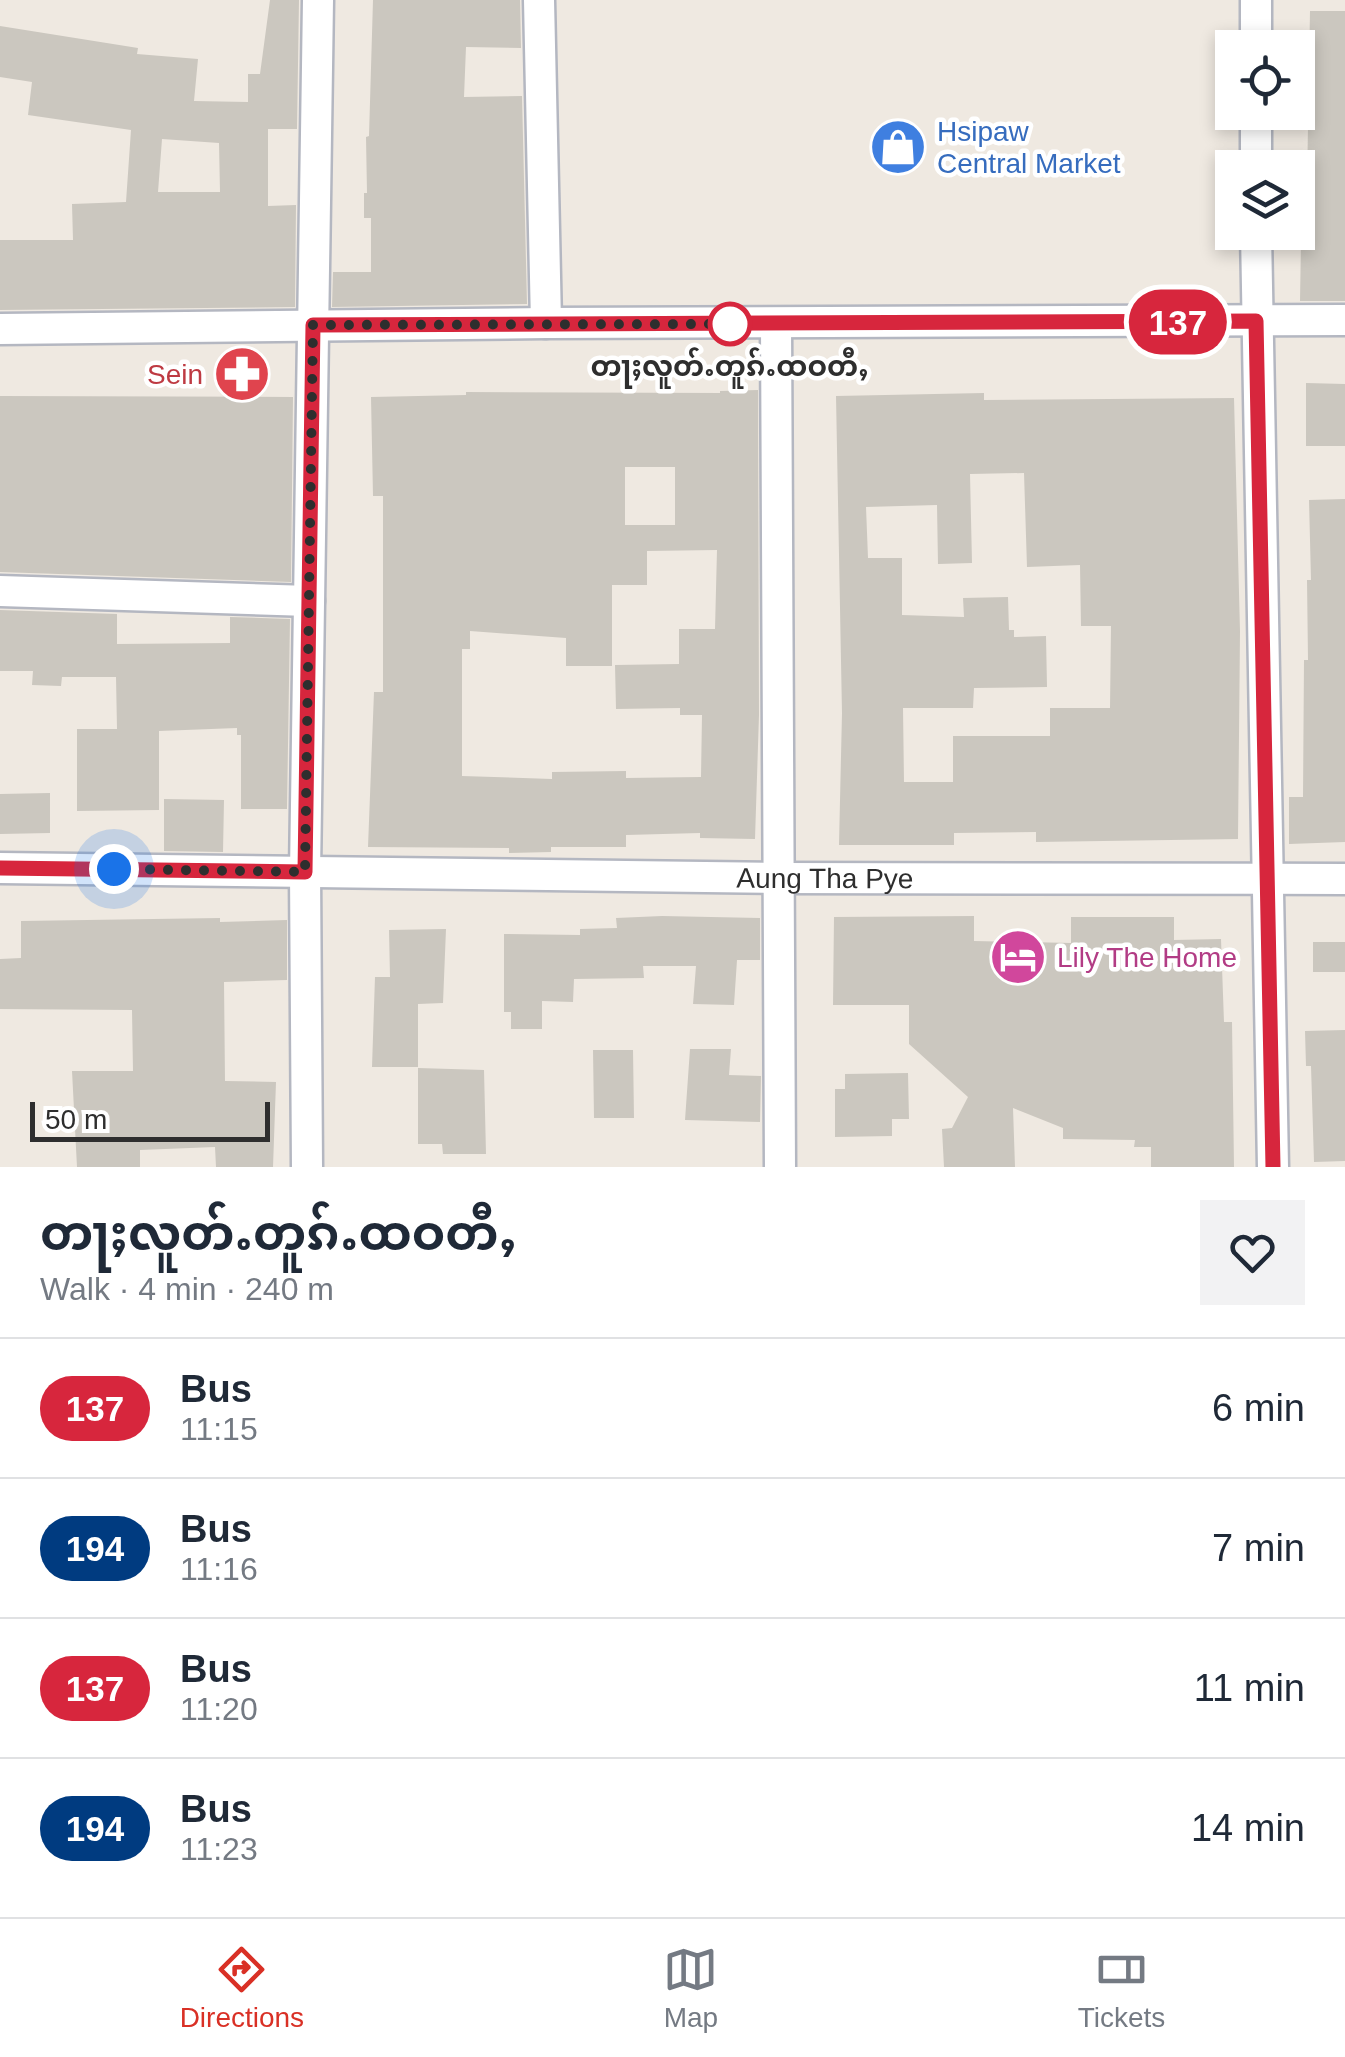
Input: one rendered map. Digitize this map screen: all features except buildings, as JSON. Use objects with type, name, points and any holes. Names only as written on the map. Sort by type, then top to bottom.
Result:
[{"type":"street","points":[[307,1167],[305,872],[318,0]]},
{"type":"street","points":[[539,0],[546,323]]},
{"type":"street","points":[[1256,0],[1256,30]]},
{"type":"street","points":[[1256,250],[1273,1167]]},
{"type":"street","points":[[0,330],[1345,320]]},
{"type":"street","points":[[776,324],[780,1167]]},
{"type":"street","points":[[0,592],[309,601]]},
{"type":"street","name":"Aung Tha Pye","points":[[0,868],[778,878],[1345,879]]},
{"type":"bus line","name":"137","points":[[0,868],[305,872],[313,325],[1256,321],[1273,1167]]},
{"type":"place","name":"Hsipaw Central Market","points":[[898,147]]},
{"type":"place","name":"တႃႈလူတ်ႉတူၵ်ႉထဝတီႇ","points":[[730,324]]},
{"type":"place","name":"Sein","points":[[242,374]]},
{"type":"place","name":"Lily The Home","points":[[1018,957]]},
{"type":"route","points":[[114,869],[305,872],[313,325],[738,324],[730,324]]}]
